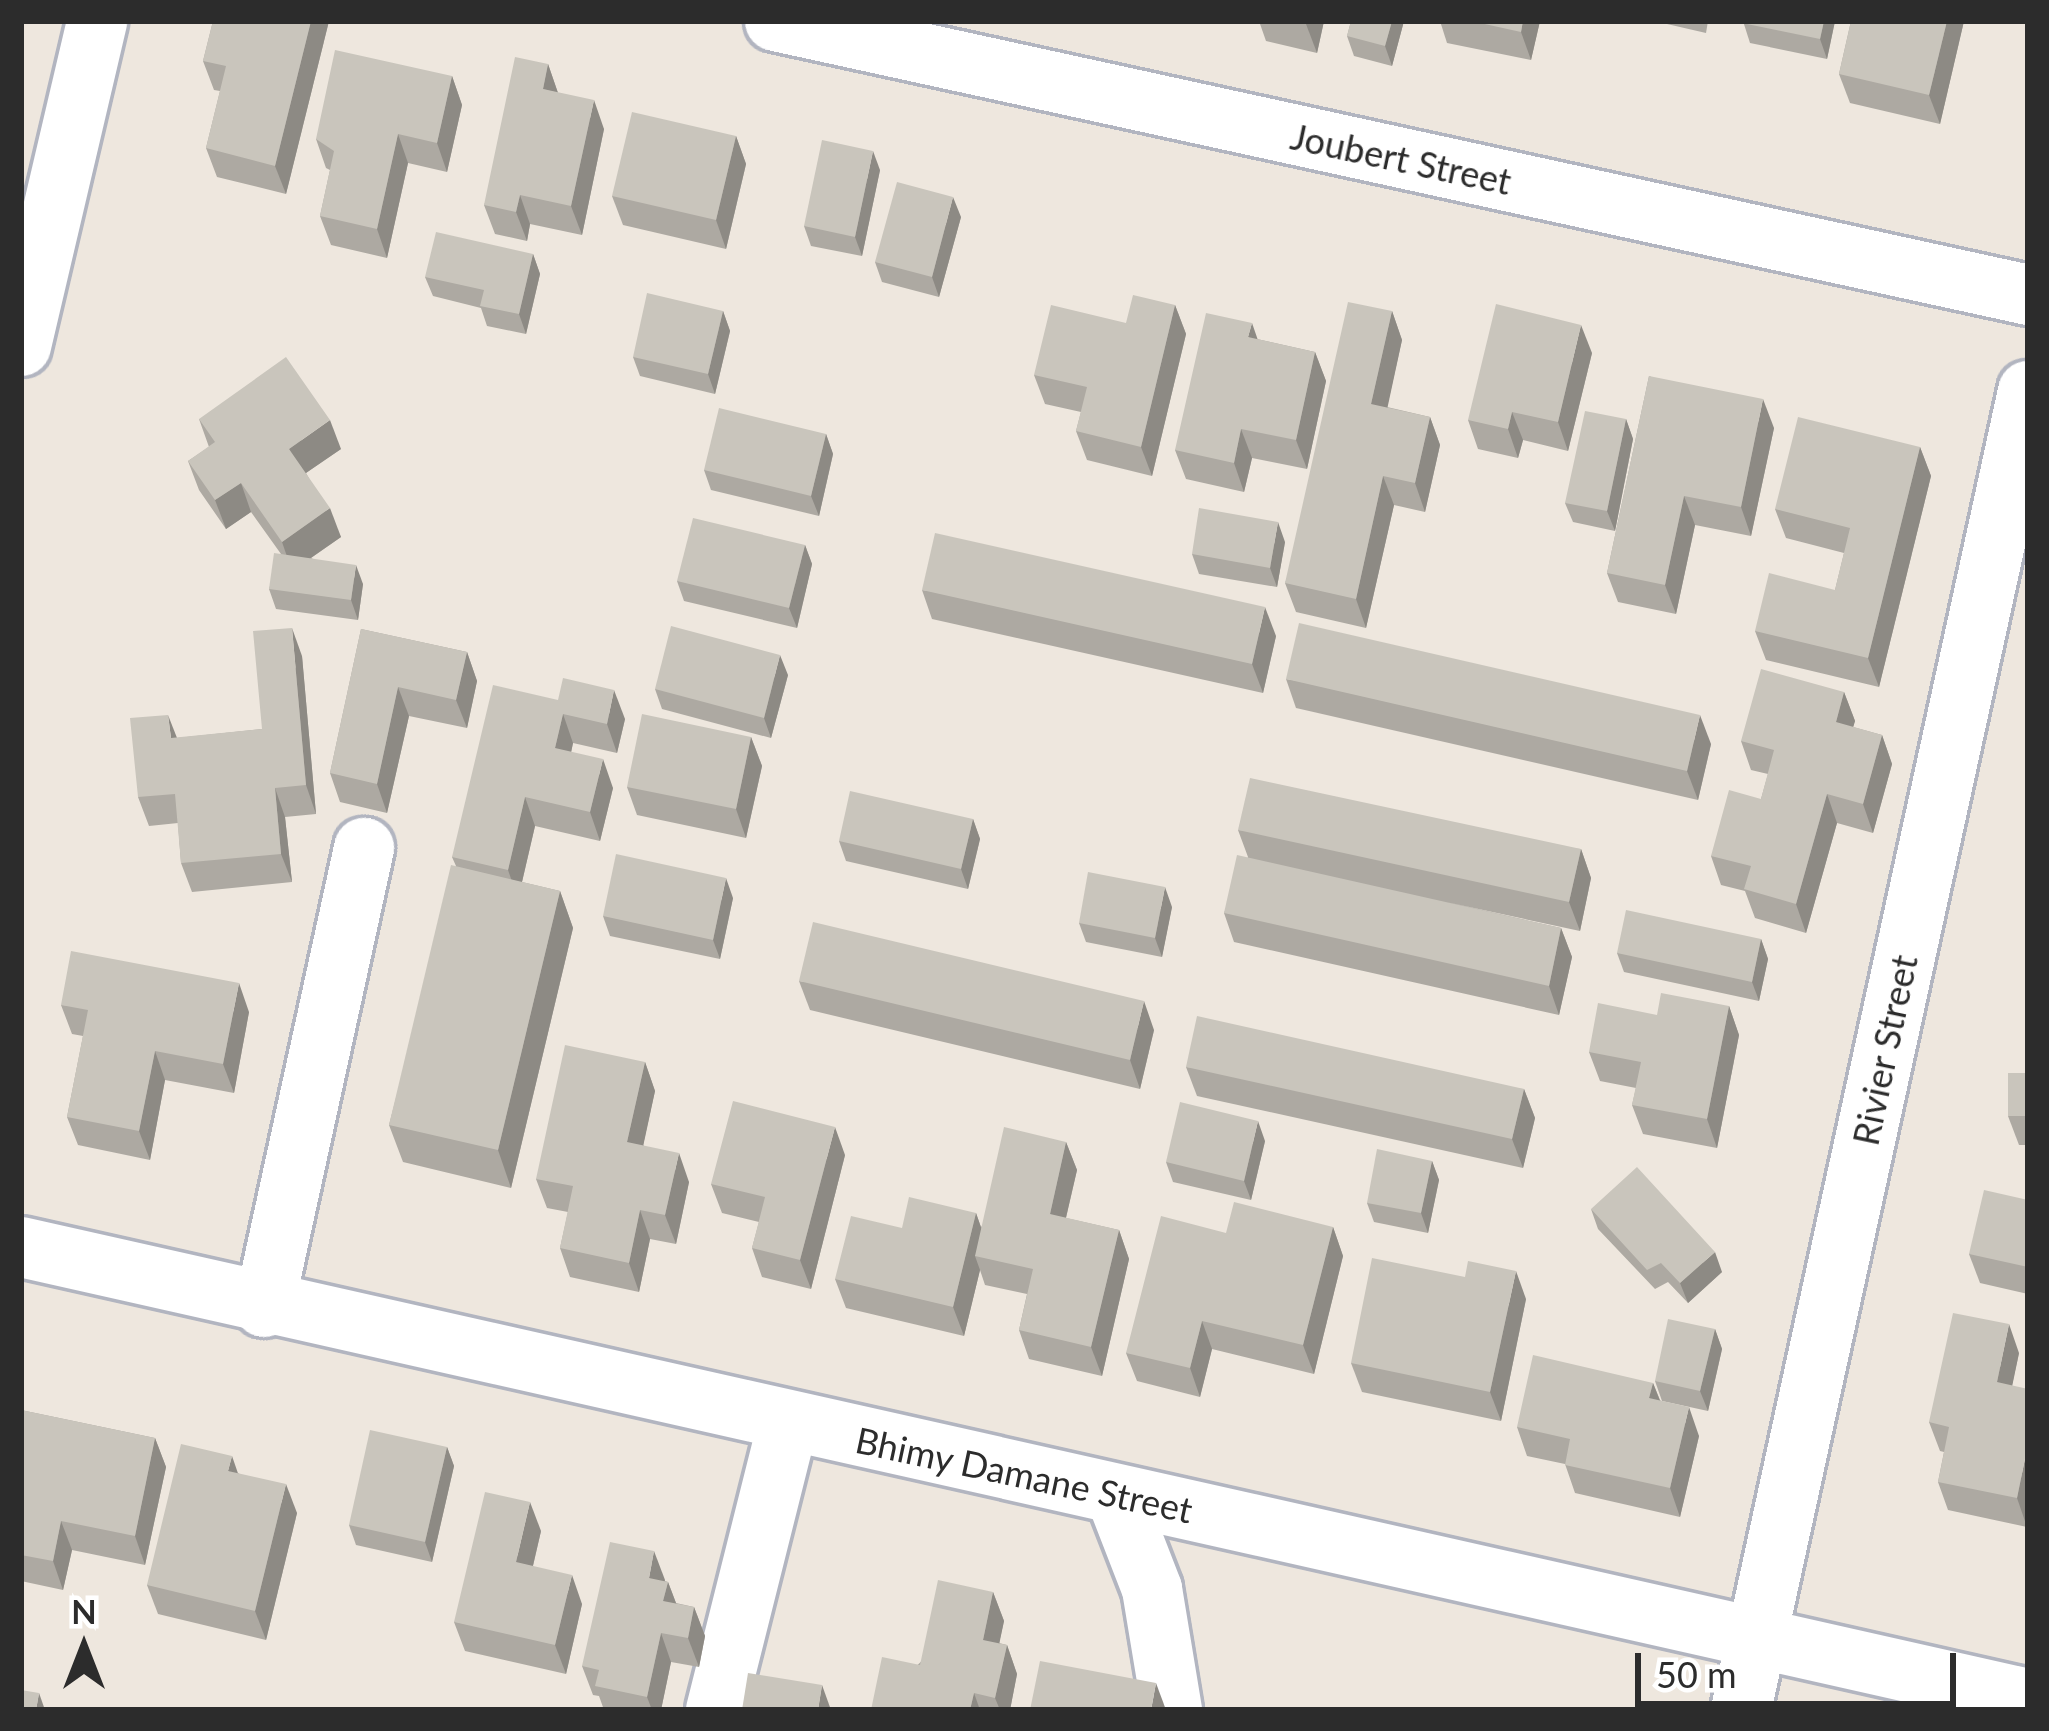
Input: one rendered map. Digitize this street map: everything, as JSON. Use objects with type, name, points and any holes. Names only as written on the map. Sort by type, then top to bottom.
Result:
[{"type":"street","points":[[21,346],[97,21]]},
{"type":"street","name":"Joubert Street","points":[[775,21],[2028,295]]},
{"type":"street","name":"Rivier Street","points":[[1742,1710],[2028,391]]},
{"type":"street","points":[[264,1307],[364,848]]},
{"type":"street","name":"Bhimy Damane Street","points":[[21,1247],[264,1307],[2028,1699]]},
{"type":"street","points":[[716,1710],[788,1423]]},
{"type":"street","points":[[1116,1496],[1161,1625],[1172,1710]]},
{"type":"building","points":[[213,21],[311,21],[275,166],[206,148],[226,66],[203,61]]},
{"type":"building","points":[[1351,21],[1392,21],[1385,46],[1347,36]]},
{"type":"building","points":[[1471,21],[1523,21],[1521,32]]},
{"type":"building","points":[[1743,21],[1824,21],[1820,39]]},
{"type":"building","points":[[1851,21],[1947,21],[1929,95],[1839,74]]},
{"type":"building","points":[[335,50],[452,76],[437,143],[398,134],[377,229],[320,216],[334,151],[316,139]]},
{"type":"building","points":[[515,57],[548,64],[543,89],[594,100],[571,206],[520,195],[516,212],[484,205]]},
{"type":"building","points":[[632,112],[736,136],[716,220],[612,196]]},
{"type":"building","points":[[822,140],[873,151],[855,237],[804,226]]},
{"type":"building","points":[[897,182],[953,197],[932,277],[875,262]]},
{"type":"building","points":[[436,232],[533,254],[519,314],[480,306],[484,290],[425,277]]},
{"type":"building","points":[[647,293],[723,311],[708,374],[633,357]]},
{"type":"building","points":[[1133,295],[1175,305],[1141,447],[1076,431],[1087,387],[1034,375],[1051,305],[1126,323]]},
{"type":"building","points":[[1348,302],[1392,311],[1371,404],[1430,417],[1415,483],[1383,476],[1356,599],[1285,583]]},
{"type":"building","points":[[1496,304],[1581,325],[1558,422],[1512,412],[1508,429],[1468,420]]},
{"type":"building","points":[[1206,313],[1252,323],[1248,337],[1315,352],[1296,440],[1241,429],[1234,463],[1175,450]]},
{"type":"building","points":[[286,357],[330,420],[289,449],[330,508],[282,542],[241,483],[215,500],[188,461],[215,442],[199,419]]},
{"type":"building","points":[[1649,376],[1763,399],[1741,507],[1684,496],[1665,585],[1607,573]]},
{"type":"building","points":[[719,408],[826,434],[811,496],[704,470]]},
{"type":"building","points":[[1585,411],[1626,419],[1607,511],[1565,503]]},
{"type":"building","points":[[1798,417],[1920,447],[1868,658],[1755,631],[1769,573],[1835,590],[1850,528],[1775,509]]},
{"type":"building","points":[[1199,508],[1278,522],[1270,568],[1192,554]]},
{"type":"building","points":[[693,518],[805,545],[789,608],[677,581]]},
{"type":"building","points":[[935,533],[1265,607],[1252,664],[922,590]]},
{"type":"building","points":[[274,553],[356,565],[351,600],[269,589]]},
{"type":"building","points":[[1299,623],[1700,715],[1687,771],[1286,679]]},
{"type":"building","points":[[671,626],[780,655],[764,718],[655,689]]},
{"type":"building","points":[[292,628],[306,785],[275,788],[281,854],[181,863],[175,794],[138,797],[130,718],[168,715],[171,738],[262,729],[253,631]]},
{"type":"building","points":[[361,629],[467,652],[456,700],[398,687],[377,784],[330,773]]},
{"type":"building","points":[[1761,669],[1844,692],[1836,722],[1882,735],[1863,804],[1827,794],[1796,904],[1744,889],[1751,866],[1711,856],[1729,790],[1761,799],[1774,750],[1741,741]]},
{"type":"building","points":[[563,678],[614,690],[607,724],[563,714],[555,748],[603,759],[590,812],[525,797],[508,870],[452,857],[493,685],[558,700]]},
{"type":"building","points":[[642,714],[751,737],[736,809],[627,787]]},
{"type":"building","points":[[1250,778],[1581,849],[1569,902],[1238,830]]},
{"type":"building","points":[[850,791],[973,819],[961,869],[839,841]]},
{"type":"building","points":[[616,854],[726,878],[713,940],[603,916]]},
{"type":"building","points":[[1237,855],[1561,928],[1549,986],[1224,913]]},
{"type":"building","points":[[451,865],[560,891],[498,1150],[389,1125]]},
{"type":"building","points":[[1088,872],[1165,887],[1155,938],[1079,923]]},
{"type":"building","points":[[1626,910],[1761,939],[1752,982],[1617,953]]},
{"type":"building","points":[[813,922],[1144,1001],[1130,1060],[799,981]]},
{"type":"building","points":[[71,951],[239,983],[223,1064],[155,1051],[139,1131],[67,1117],[88,1010],[61,1005]]},
{"type":"building","points":[[1661,993],[1729,1006],[1707,1119],[1632,1105],[1641,1062],[1589,1052],[1598,1003],[1657,1015]]},
{"type":"building","points":[[1197,1016],[1524,1089],[1512,1139],[1186,1067]]},
{"type":"building","points":[[565,1045],[645,1062],[627,1142],[679,1153],[665,1215],[640,1210],[629,1263],[560,1248],[573,1186],[536,1179]]},
{"type":"building","points":[[2008,1073],[2028,1073],[2028,1116],[2008,1116]]},
{"type":"building","points":[[733,1101],[835,1127],[800,1260],[752,1248],[765,1197],[711,1184]]},
{"type":"building","points":[[1180,1102],[1258,1121],[1244,1181],[1166,1162]]},
{"type":"building","points":[[1004,1127],[1066,1142],[1050,1214],[1119,1230],[1091,1347],[1019,1330],[1033,1269],[975,1256]]},
{"type":"building","points":[[1377,1149],[1432,1161],[1421,1213],[1367,1203]]},
{"type":"building","points":[[1637,1167],[1715,1252],[1680,1283],[1661,1263],[1647,1270],[1591,1209]]},
{"type":"building","points":[[1984,1190],[2028,1200],[2028,1267],[1969,1254]]},
{"type":"building","points":[[909,1197],[976,1213],[953,1307],[835,1279],[851,1216],[902,1228]]},
{"type":"building","points":[[1234,1202],[1333,1227],[1303,1345],[1202,1321],[1190,1368],[1126,1353],[1161,1216],[1226,1233]]},
{"type":"building","points":[[1372,1258],[1465,1277],[1468,1261],[1516,1271],[1490,1392],[1351,1363]]},
{"type":"building","points":[[1953,1313],[2009,1324],[1997,1382],[2028,1389],[2028,1444],[2017,1498],[1938,1482],[1949,1427],[1929,1422]]},
{"type":"building","points":[[1668,1319],[1715,1329],[1700,1391],[1655,1381]]},
{"type":"building","points":[[1533,1355],[1653,1383],[1649,1398],[1689,1407],[1670,1488],[1565,1465],[1570,1439],[1517,1427]]},
{"type":"building","points":[[21,1410],[155,1438],[135,1536],[61,1521],[53,1561],[21,1555]]},
{"type":"building","points":[[370,1430],[447,1447],[425,1542],[349,1525]]},
{"type":"building","points":[[181,1444],[232,1456],[228,1471],[286,1484],[255,1611],[147,1585]]},
{"type":"building","points":[[485,1492],[530,1502],[516,1562],[572,1575],[555,1645],[454,1622]]},
{"type":"building","points":[[610,1542],[654,1551],[649,1578],[668,1582],[663,1601],[694,1607],[688,1638],[661,1633],[647,1697],[595,1686],[599,1670],[582,1666]]},
{"type":"building","points":[[938,1580],[993,1592],[983,1640],[1007,1645],[995,1698],[974,1693],[970,1710],[871,1710],[882,1657],[920,1665]]},
{"type":"building","points":[[1040,1661],[1156,1683],[1151,1710],[1030,1710]]},
{"type":"building","points":[[748,1673],[822,1685],[818,1710],[742,1710]]},
{"type":"building","points":[[21,1690],[39,1693],[36,1710],[21,1710]]}]
